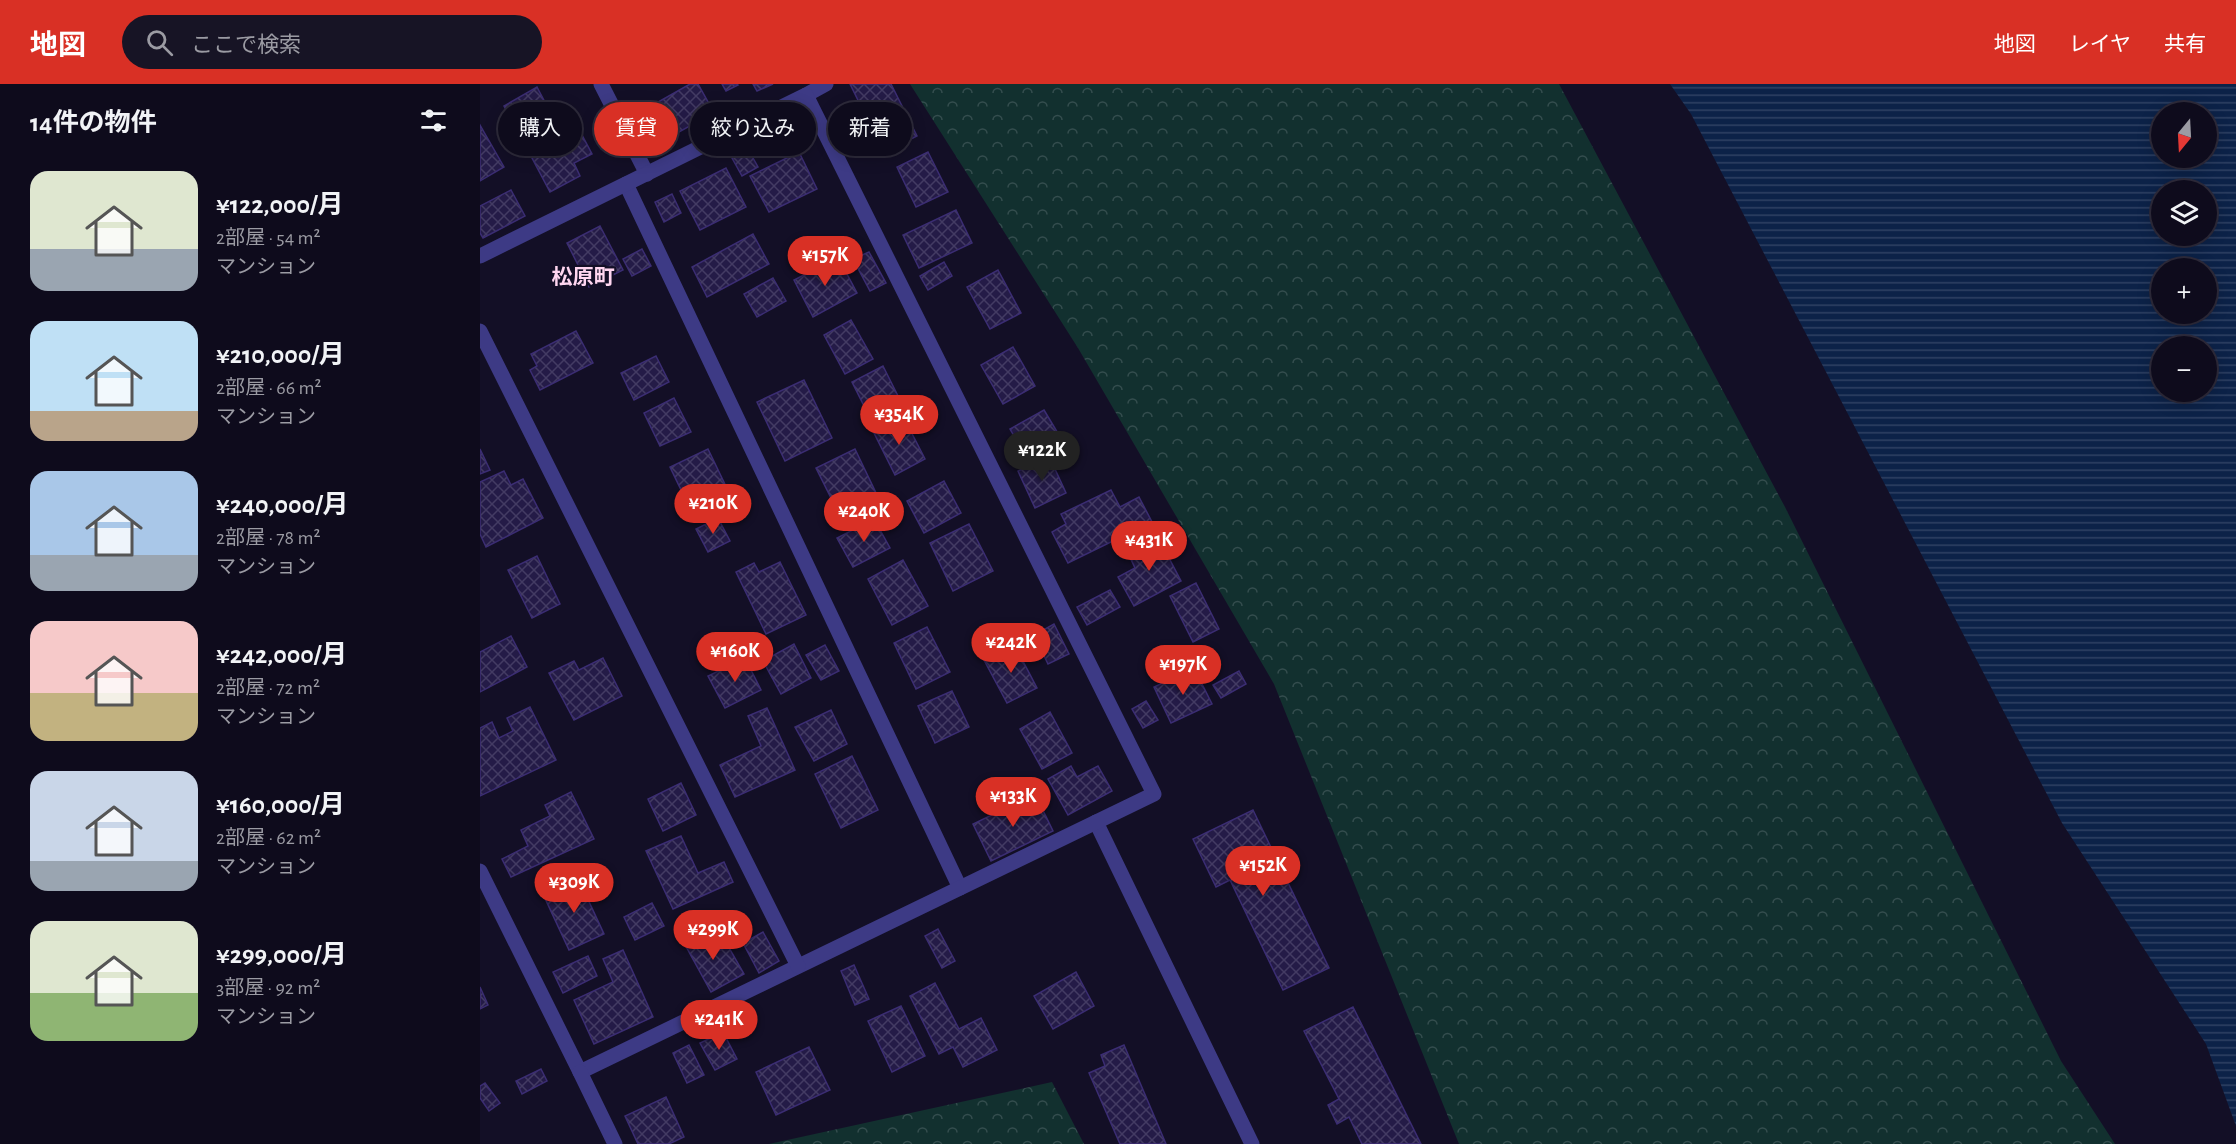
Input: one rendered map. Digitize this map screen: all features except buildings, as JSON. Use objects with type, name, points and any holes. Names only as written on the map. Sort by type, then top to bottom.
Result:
[{"type":"street","points":[[601,84],[647,174]]},
{"type":"street","points":[[480,256],[826,84]]},
{"type":"street","points":[[580,1072],[1154,794],[806,95]]},
{"type":"street","points":[[626,184],[960,888]]},
{"type":"street","points":[[480,331],[798,966]]},
{"type":"street","points":[[1096,822],[1252,1144]]},
{"type":"street","points":[[480,871],[615,1144]]},
{"type":"green space","points":[[910,84],[1559,84],[1785,507],[2061,1061],[2115,1144],[1459,1144],[1274,684],[1078,348]]},
{"type":"green space","points":[[1052,1082],[1084,1144],[769,1144]]},
{"type":"water","points":[[1670,84],[2236,84],[2236,1126],[2206,1044],[2062,823],[1691,114]]},
{"type":"district","name":"松原町","points":[[583,277]]}]
